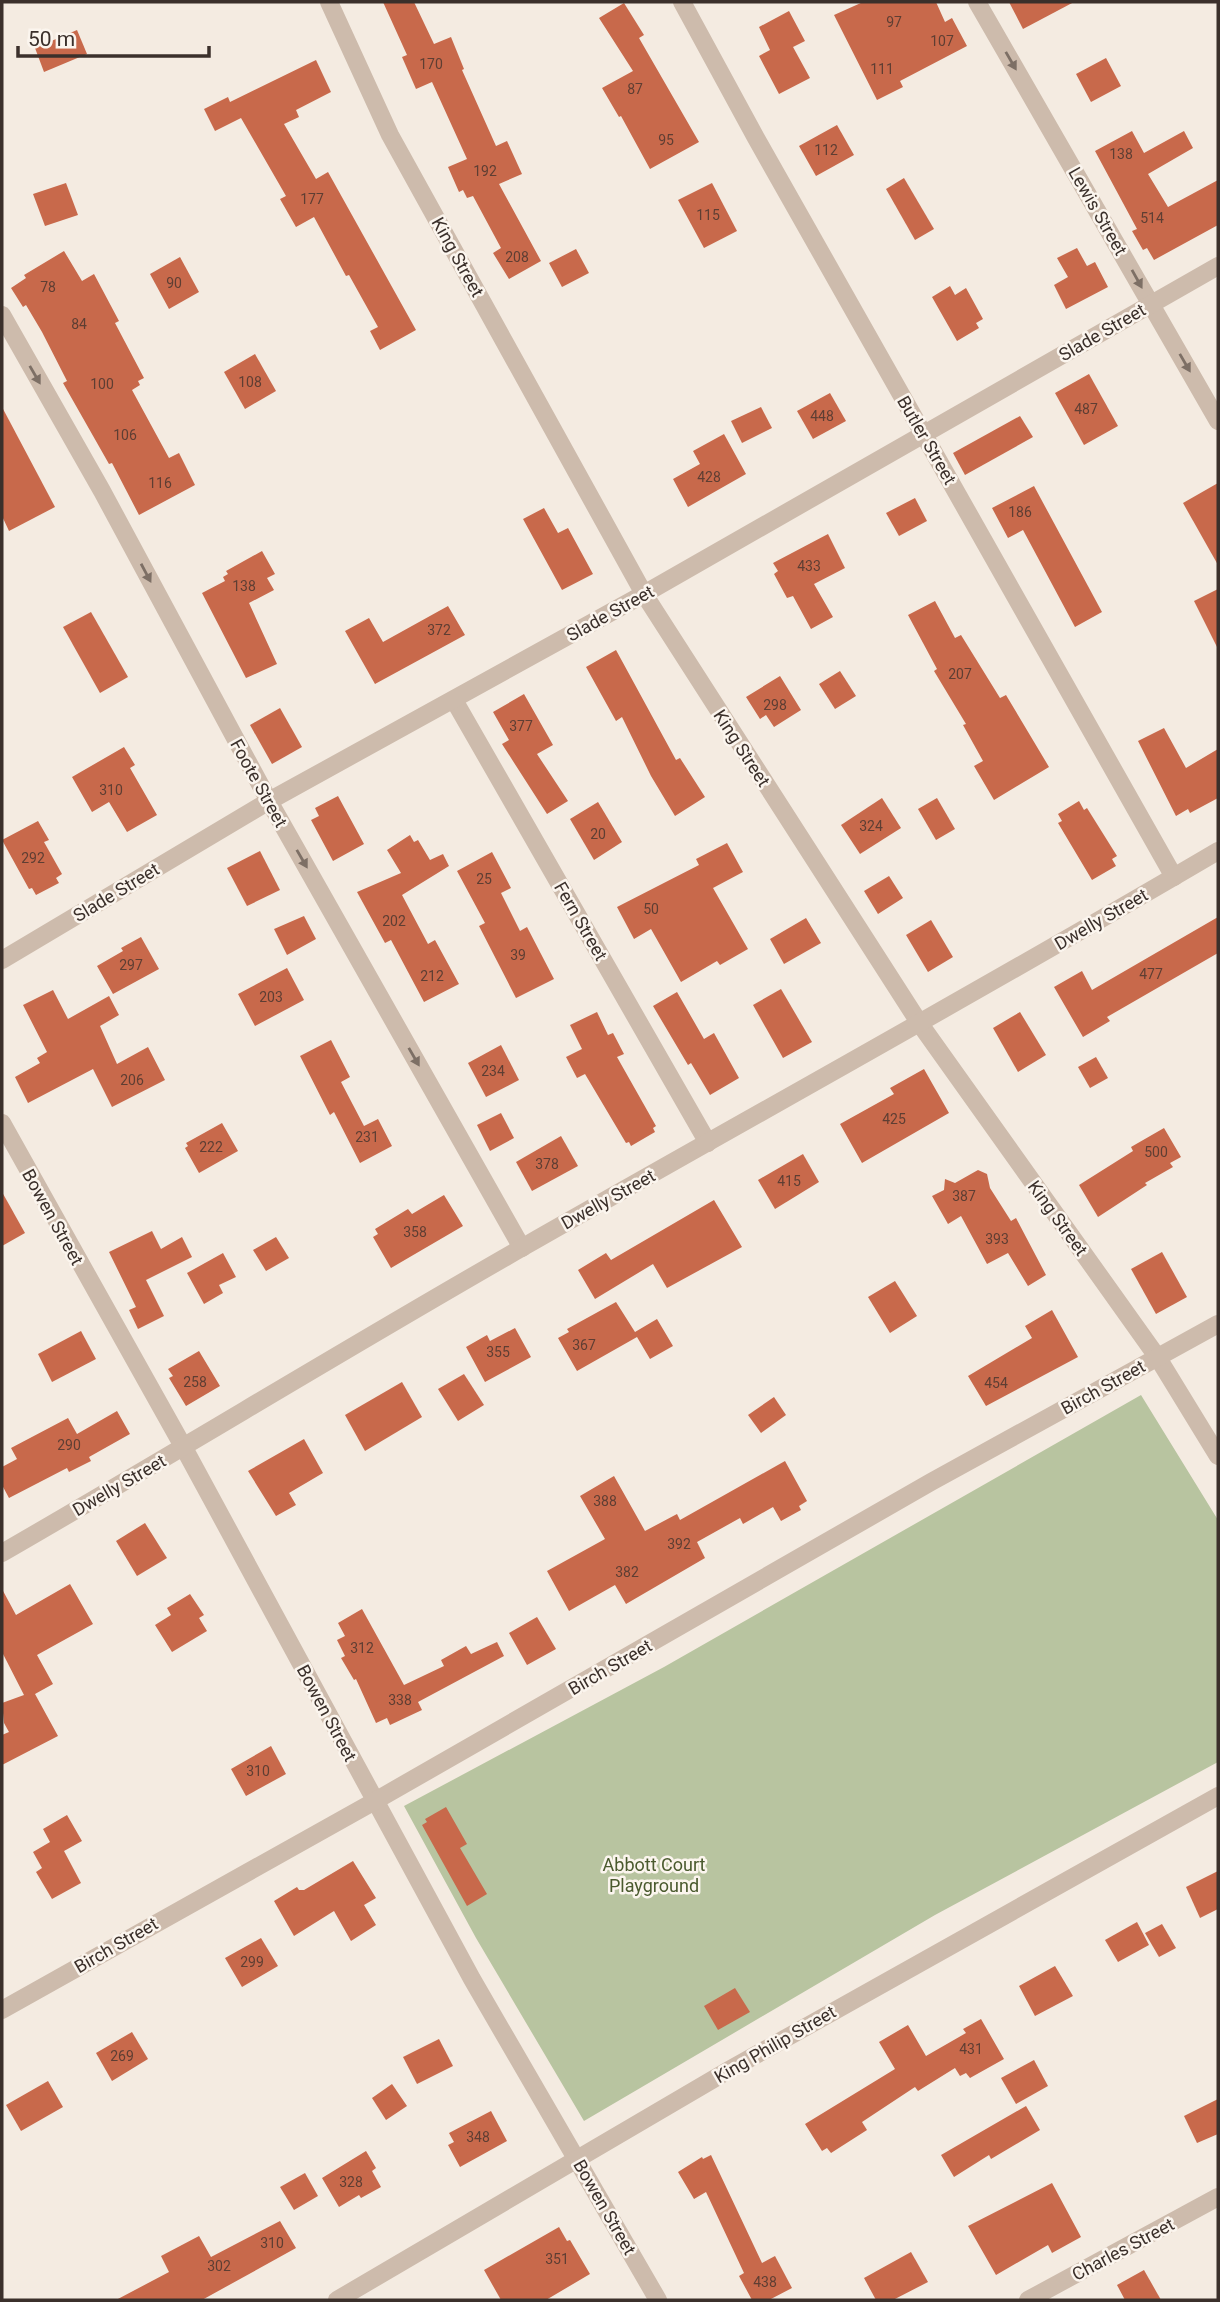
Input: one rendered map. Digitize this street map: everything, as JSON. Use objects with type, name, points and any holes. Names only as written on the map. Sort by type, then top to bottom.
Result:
[{"type":"street","name":"King Street","points":[[329,2],[390,135],[644,594],[920,1024],[1158,1358],[1218,1456]]},
{"type":"street","name":"Butler Street","points":[[682,2],[755,138],[1174,877]]},
{"type":"street","name":"Lewis Street","points":[[977,2],[1218,421]]},
{"type":"street","name":"Slade Street","points":[[2,960],[268,801],[644,594],[1218,266]]},
{"type":"street","name":"Foote Street","points":[[2,315],[102,491],[268,801],[522,1248]]},
{"type":"street","name":"Fern Street","points":[[454,700],[708,1143]]},
{"type":"street","name":"Dwelly Street","points":[[2,1553],[522,1248],[920,1024],[1218,851]]},
{"type":"street","name":"Bowen Street","points":[[2,1123],[184,1448],[472,1979],[657,2300]]},
{"type":"street","name":"Birch Street","points":[[2,2010],[375,1801],[931,1482],[1218,1324]]},
{"type":"street","name":"King Philip Street","points":[[337,2300],[729,2070],[1218,1796]]},
{"type":"street","name":"Charles Street","points":[[1028,2300],[1218,2197]]},
{"type":"green space","name":"Abbott Court Playground","points":[[1141,1395],[1218,1520],[1218,1762],[935,1915],[584,2121],[476,1938],[404,1806],[664,1667]]},
{"type":"building","points":[[383,2],[414,2],[434,44],[451,37],[464,69],[462,70],[496,146],[507,141],[522,174],[499,184],[541,261],[509,279],[493,253],[501,248],[473,196],[467,198],[463,190],[459,192],[448,167],[467,159],[432,82],[416,89],[402,57],[407,55]]},
{"type":"building","points":[[863,2],[936,2],[945,22],[952,18],[967,46],[900,81],[903,87],[877,100],[834,15]]},
{"type":"building","points":[[1009,2],[1074,2],[1023,29]]},
{"type":"building","points":[[624,3],[644,35],[639,38],[699,142],[650,169],[602,88],[633,71],[599,18]]},
{"type":"building","points":[[789,11],[805,41],[793,47],[810,78],[779,94],[759,56],[770,50],[759,27]]},
{"type":"building","points":[[77,30],[87,54],[44,72],[35,48]]},
{"type":"building","points":[[1106,58],[1121,86],[1091,102],[1076,74]]},
{"type":"building","points":[[316,60],[331,92],[296,110],[299,117],[284,124],[316,179],[328,172],[416,330],[380,350],[370,331],[378,327],[314,217],[296,227],[280,199],[286,196],[241,118],[215,131],[204,109],[228,97],[230,102]]},
{"type":"building","points":[[837,125],[854,155],[816,176],[799,146]]},
{"type":"building","points":[[1132,131],[1144,153],[1184,131],[1193,148],[1148,174],[1168,207],[1218,180],[1218,225],[1154,260],[1147,248],[1143,250],[1132,231],[1137,229],[1095,151]]},
{"type":"building","points":[[904,178],[934,229],[915,240],[886,189]]},
{"type":"building","points":[[66,183],[78,215],[45,226],[33,194]]},
{"type":"building","points":[[712,183],[737,231],[704,248],[678,200]]},
{"type":"building","points":[[1077,248],[1087,266],[1095,262],[1108,287],[1066,309],[1054,285],[1068,277],[1057,258]]},
{"type":"building","points":[[576,249],[589,273],[562,287],[549,263]]},
{"type":"building","points":[[64,251],[82,281],[94,274],[119,321],[115,323],[144,378],[138,381],[140,385],[132,390],[169,458],[179,453],[195,485],[139,515],[112,463],[109,464],[63,383],[67,381],[42,332],[26,305],[23,307],[11,288],[26,278],[24,275]]},
{"type":"building","points":[[180,257],[199,292],[169,309],[150,274]]},
{"type":"building","points":[[950,286],[955,295],[966,288],[983,319],[976,323],[979,328],[957,341],[932,297]]},
{"type":"building","points":[[255,354],[276,391],[245,409],[224,372]]},
{"type":"building","points":[[1089,374],[1118,426],[1084,445],[1055,393]]},
{"type":"building","points":[[830,393],[846,421],[813,439],[797,411]]},
{"type":"building","points":[[2,407],[55,507],[9,531],[2,516]]},
{"type":"building","points":[[761,407],[772,428],[742,443],[731,421]]},
{"type":"building","points":[[1020,416],[1033,437],[965,475],[953,453]]},
{"type":"building","points":[[724,434],[746,474],[688,507],[673,479],[700,464],[693,451]]},
{"type":"building","points":[[1218,483],[1218,565],[1183,503]]},
{"type":"building","points":[[1034,486],[1102,612],[1075,627],[1023,530],[1008,538],[992,508]]},
{"type":"building","points":[[915,498],[927,521],[899,536],[886,513]]},
{"type":"building","points":[[544,508],[558,533],[568,528],[593,574],[562,590],[523,519]]},
{"type":"building","points":[[828,534],[845,568],[814,584],[833,617],[811,629],[793,596],[787,598],[774,574],[778,571],[773,563]]},
{"type":"building","points":[[262,551],[275,574],[267,578],[274,590],[249,603],[277,664],[246,678],[202,593],[225,581],[223,577],[228,574],[226,571]]},
{"type":"building","points":[[1218,589],[1218,649],[1194,601]]},
{"type":"building","points":[[935,601],[955,638],[961,635],[1000,698],[1006,695],[1049,767],[994,800],[974,766],[983,761],[963,725],[966,724],[934,671],[937,669],[908,615]]},
{"type":"building","points":[[448,606],[465,635],[375,684],[345,631],[369,618],[383,642]]},
{"type":"building","points":[[91,612],[128,677],[100,693],[63,627]]},
{"type":"building","points":[[616,650],[676,760],[680,758],[705,797],[675,816],[651,776],[622,717],[616,721],[586,667]]},
{"type":"building","points":[[840,671],[856,696],[835,709],[819,684]]},
{"type":"building","points":[[780,676],[801,710],[774,727],[766,715],[760,719],[746,697]]},
{"type":"building","points":[[524,694],[553,745],[537,754],[568,801],[547,814],[502,744],[509,740],[493,712]]},
{"type":"building","points":[[280,708],[302,747],[272,764],[250,725]]},
{"type":"building","points":[[1164,728],[1186,768],[1218,749],[1218,798],[1190,813],[1188,809],[1176,816],[1138,741]]},
{"type":"building","points":[[124,747],[135,765],[130,768],[157,815],[127,832],[109,802],[92,812],[72,777]]},
{"type":"building","points":[[338,796],[364,844],[333,861],[311,820],[319,816],[315,808]]},
{"type":"building","points":[[882,798],[901,828],[860,854],[841,825]]},
{"type":"building","points":[[937,798],[955,829],[936,840],[918,809]]},
{"type":"building","points":[[1079,801],[1084,810],[1087,808],[1117,856],[1112,859],[1116,866],[1092,880],[1058,823],[1062,821],[1058,814]]},
{"type":"building","points":[[598,802],[622,842],[594,860],[570,819]]},
{"type":"building","points":[[38,821],[49,840],[44,842],[62,874],[56,878],[59,883],[36,895],[32,888],[29,889],[2,840]]},
{"type":"building","points":[[410,835],[414,842],[418,840],[430,860],[443,854],[449,866],[402,895],[428,944],[435,940],[459,984],[424,1002],[391,940],[385,943],[357,892],[401,873],[387,850]]},
{"type":"building","points":[[727,843],[743,872],[713,888],[748,949],[720,965],[717,961],[681,982],[651,929],[634,939],[617,907],[699,865],[696,859]]},
{"type":"building","points":[[260,851],[280,890],[247,906],[227,868]]},
{"type":"building","points":[[492,852],[511,888],[501,893],[520,931],[527,927],[554,979],[516,998],[479,926],[485,923],[457,871]]},
{"type":"building","points":[[889,876],[903,898],[878,914],[864,891]]},
{"type":"building","points":[[304,916],[316,939],[287,955],[274,929]]},
{"type":"building","points":[[1218,917],[1218,953],[1107,1017],[1110,1021],[1083,1037],[1054,987],[1082,971],[1092,990]]},
{"type":"building","points":[[806,918],[821,943],[784,964],[770,939]]},
{"type":"building","points":[[931,920],[953,957],[928,972],[906,935]]},
{"type":"building","points":[[141,937],[159,969],[113,994],[97,966]]},
{"type":"building","points":[[287,968],[304,1000],[255,1026],[238,994]]},
{"type":"building","points":[[781,989],[812,1042],[783,1058],[753,1005]]},
{"type":"building","points":[[53,990],[68,1019],[109,996],[119,1015],[100,1026],[117,1064],[148,1047],[165,1080],[112,1107],[93,1069],[28,1103],[15,1077],[40,1063],[37,1058],[47,1052],[23,1005]]},
{"type":"building","points":[[677,992],[704,1039],[714,1033],[739,1078],[710,1095],[691,1063],[688,1065],[653,1006]]},
{"type":"building","points":[[597,1012],[608,1035],[613,1033],[624,1054],[617,1057],[656,1126],[653,1128],[655,1132],[631,1146],[629,1142],[626,1143],[585,1074],[577,1078],[566,1057],[582,1049],[570,1025]]},
{"type":"building","points":[[1020,1012],[1046,1055],[1018,1072],[993,1028]]},
{"type":"building","points":[[331,1040],[350,1077],[341,1082],[364,1126],[378,1119],[392,1146],[360,1163],[334,1112],[330,1115],[300,1056]]},
{"type":"building","points":[[501,1045],[519,1080],[486,1097],[468,1063]]},
{"type":"building","points":[[1096,1057],[1108,1078],[1090,1088],[1078,1067]]},
{"type":"building","points":[[924,1069],[949,1113],[862,1163],[840,1124],[894,1094],[890,1088]]},
{"type":"building","points":[[501,1113],[514,1138],[490,1151],[477,1125]]},
{"type":"building","points":[[222,1123],[238,1151],[199,1173],[185,1148],[188,1146],[186,1143]]},
{"type":"building","points":[[1164,1128],[1181,1157],[1170,1163],[1173,1167],[1145,1183],[1147,1185],[1098,1217],[1079,1185],[1133,1151],[1131,1147]]},
{"type":"building","points":[[561,1136],[578,1166],[532,1191],[516,1162]]},
{"type":"building","points":[[803,1154],[819,1182],[775,1209],[758,1180]]},
{"type":"building","points":[[978,1170],[987,1174],[990,1188],[1011,1221],[1016,1218],[1046,1275],[1028,1286],[1008,1253],[987,1264],[961,1216],[948,1224],[932,1196],[944,1190],[945,1179],[955,1183]]},
{"type":"building","points":[[2,1192],[25,1233],[2,1246]]},
{"type":"building","points":[[444,1195],[463,1226],[391,1268],[373,1237],[378,1234],[375,1229],[408,1209],[412,1214]]},
{"type":"building","points":[[714,1200],[742,1247],[667,1288],[653,1264],[595,1299],[578,1270],[606,1253],[611,1260]]},
{"type":"building","points":[[152,1231],[161,1249],[182,1237],[192,1257],[146,1280],[164,1316],[138,1329],[129,1310],[136,1307],[109,1252]]},
{"type":"building","points":[[276,1237],[289,1258],[266,1271],[253,1250]]},
{"type":"building","points":[[1162,1252],[1187,1297],[1156,1314],[1131,1269]]},
{"type":"building","points":[[223,1253],[236,1277],[219,1285],[223,1293],[204,1304],[187,1273]]},
{"type":"building","points":[[895,1281],[917,1316],[890,1333],[868,1297]]},
{"type":"building","points":[[616,1302],[635,1332],[657,1319],[673,1346],[650,1359],[637,1337],[577,1371],[558,1338],[569,1332],[567,1329]]},
{"type":"building","points":[[1052,1310],[1078,1357],[986,1406],[968,1376],[1032,1338],[1025,1326]]},
{"type":"building","points":[[515,1328],[531,1357],[485,1382],[466,1347],[487,1335],[490,1341]]},
{"type":"building","points":[[81,1331],[96,1359],[52,1382],[38,1354]]},
{"type":"building","points":[[199,1351],[220,1386],[186,1406],[169,1378],[173,1376],[168,1369]]},
{"type":"building","points":[[464,1374],[484,1405],[458,1421],[438,1389]]},
{"type":"building","points":[[402,1382],[422,1417],[365,1451],[345,1415]]},
{"type":"building","points":[[774,1397],[786,1415],[761,1433],[748,1415]]},
{"type":"building","points":[[117,1411],[130,1434],[89,1457],[91,1461],[69,1472],[67,1468],[9,1498],[2,1485],[2,1467],[17,1459],[11,1448],[68,1418],[77,1434]]},
{"type":"building","points":[[304,1439],[323,1473],[289,1493],[296,1505],[276,1516],[248,1471]]},
{"type":"building","points":[[785,1461],[807,1501],[799,1506],[801,1510],[781,1521],[773,1507],[743,1524],[740,1518],[697,1542],[705,1558],[626,1604],[615,1585],[569,1611],[547,1571],[605,1539],[580,1496],[614,1476],[645,1531],[677,1514],[680,1520]]},
{"type":"building","points":[[145,1523],[167,1558],[137,1576],[116,1541]]},
{"type":"building","points":[[70,1584],[93,1624],[37,1655],[53,1684],[35,1694],[58,1736],[2,1765],[2,1735],[9,1732],[4,1723],[2,1703],[24,1695],[2,1652],[2,1589],[16,1615]]},
{"type":"building","points":[[190,1594],[204,1615],[199,1618],[207,1631],[172,1652],[155,1625],[171,1615],[167,1608]]},
{"type":"building","points":[[362,1609],[404,1685],[444,1666],[441,1660],[466,1646],[471,1654],[497,1642],[504,1656],[418,1702],[422,1710],[390,1725],[387,1718],[376,1723],[356,1679],[354,1680],[341,1658],[345,1656],[337,1640],[345,1636],[338,1623]]},
{"type":"building","points":[[537,1617],[556,1649],[527,1665],[509,1633]]},
{"type":"building","points":[[271,1746],[286,1774],[246,1796],[231,1769]]},
{"type":"building","points":[[446,1807],[467,1844],[460,1848],[487,1894],[467,1906],[422,1825],[427,1822],[425,1819]]},
{"type":"building","points":[[67,1815],[82,1841],[64,1851],[81,1883],[52,1899],[36,1872],[42,1868],[33,1852],[50,1842],[43,1829]]},
{"type":"building","points":[[353,1861],[376,1898],[364,1905],[376,1925],[351,1941],[334,1911],[294,1936],[274,1901],[297,1887],[304,1890]]},
{"type":"building","points":[[1218,1871],[1218,1909],[1200,1918],[1186,1887]]},
{"type":"building","points":[[1137,1922],[1149,1945],[1118,1962],[1105,1940]]},
{"type":"building","points":[[1162,1924],[1176,1948],[1159,1957],[1145,1933]]},
{"type":"building","points":[[261,1938],[278,1966],[242,1987],[225,1958]]},
{"type":"building","points":[[1055,1966],[1073,1996],[1035,2016],[1019,1986]]},
{"type":"building","points":[[735,1988],[750,2012],[718,2030],[704,2006]]},
{"type":"building","points":[[981,2019],[1004,2059],[970,2078],[966,2073],[960,2076],[955,2068],[918,2091],[915,2087],[862,2122],[867,2130],[831,2153],[827,2148],[822,2151],[805,2124],[895,2069],[879,2042],[908,2025],[926,2056],[966,2033],[963,2029]]},
{"type":"building","points":[[132,2032],[148,2059],[112,2081],[96,2053]]},
{"type":"building","points":[[439,2039],[453,2066],[417,2084],[403,2057]]},
{"type":"building","points":[[1034,2060],[1048,2086],[1016,2104],[1001,2078]]},
{"type":"building","points":[[48,2081],[63,2107],[21,2131],[6,2105]]},
{"type":"building","points":[[392,2084],[407,2106],[386,2120],[372,2098]]},
{"type":"building","points":[[1218,2099],[1218,2134],[1197,2143],[1184,2116]]},
{"type":"building","points":[[1026,2106],[1040,2130],[991,2159],[989,2155],[954,2177],[941,2155]]},
{"type":"building","points":[[491,2111],[507,2141],[460,2167],[448,2145],[454,2142],[449,2133]]},
{"type":"building","points":[[366,2151],[376,2168],[372,2171],[381,2187],[361,2198],[359,2195],[339,2207],[322,2178]]},
{"type":"building","points":[[711,2155],[762,2263],[775,2256],[792,2288],[769,2300],[752,2300],[739,2276],[744,2273],[706,2192],[694,2199],[678,2172],[702,2157],[703,2159]]},
{"type":"building","points":[[305,2173],[318,2196],[294,2210],[280,2187]]},
{"type":"building","points":[[1052,2183],[1081,2237],[1052,2253],[1048,2245],[996,2275],[968,2226]]},
{"type":"building","points":[[280,2221],[296,2248],[202,2300],[116,2300],[169,2272],[161,2256],[199,2236],[211,2257]]},
{"type":"building","points":[[559,2227],[590,2274],[546,2300],[501,2300],[484,2270]]},
{"type":"building","points":[[911,2252],[928,2282],[893,2300],[876,2300],[864,2278]]},
{"type":"building","points":[[1144,2270],[1161,2300],[1125,2300],[1117,2285]]}]
